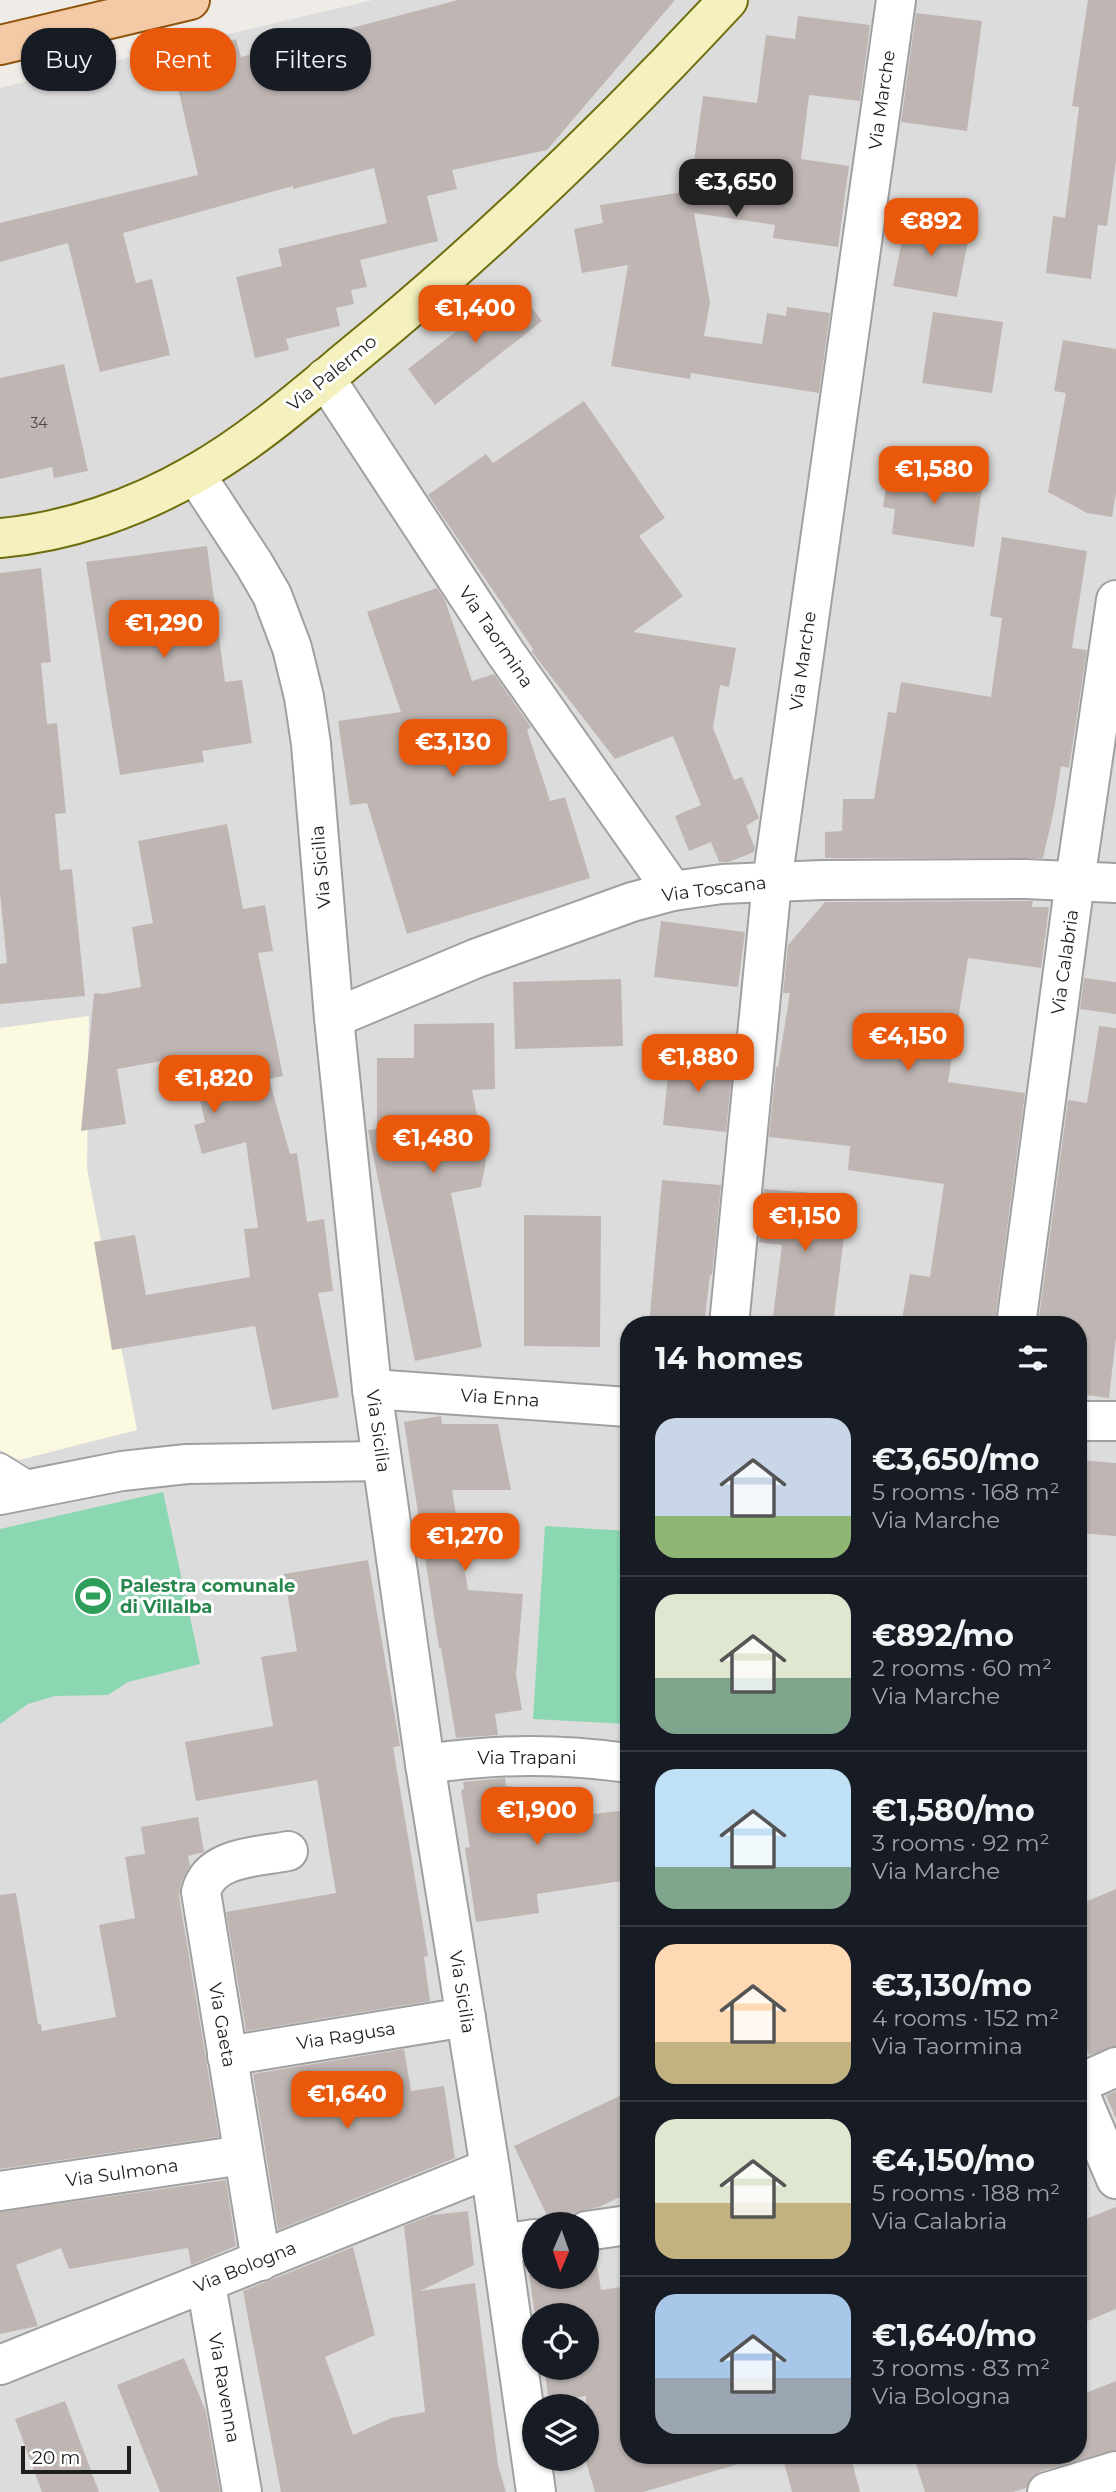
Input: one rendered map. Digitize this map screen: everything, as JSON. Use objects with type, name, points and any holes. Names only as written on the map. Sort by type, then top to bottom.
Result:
[{"type":"main road","points":[[0,45],[190,0]]},
{"type":"street","name":"Via Palermo","points":[[0,538],[82,523],[131,505],[195,474],[263,428],[396,320],[508,222],[667,66],[728,0]]},
{"type":"street","name":"Via Marche","points":[[730,1316],[772,882],[896,0]]},
{"type":"street","name":"Via Taormina","points":[[325,378],[505,652],[673,891]]},
{"type":"street","name":"Via Sicilia","points":[[195,474],[272,595],[284,622],[300,677],[311,744],[334,1018],[372,1389],[425,1764],[490,2168],[517,2241],[536,2492]]},
{"type":"street","name":"Via Calabria","points":[[1017,1316],[1116,600]]},
{"type":"street","name":"Via Toscana","points":[[334,1018],[477,958],[632,902],[673,891],[722,884],[772,882],[1011,879],[1116,883]]},
{"type":"street","name":"Via Enna","points":[[372,1389],[620,1406]]},
{"type":"street","points":[[1087,1421],[1116,1421]]},
{"type":"street","points":[[0,1495],[122,1471],[187,1464],[382,1461]]},
{"type":"street","name":"Via Trapani","points":[[425,1764],[513,1755],[575,1757],[620,1762]]},
{"type":"street","name":"Via Gaeta","points":[[261,2261],[201,1901],[203,1884],[211,1871],[288,1851]]},
{"type":"street","name":"Via Ragusa","points":[[227,2056],[466,2017]]},
{"type":"street","points":[[1087,2080],[1116,2067]]},
{"type":"street","points":[[1087,2111],[1116,2179]]},
{"type":"street","name":"Via Sulmona","points":[[0,2191],[243,2154]]},
{"type":"street","name":"Via Bologna","points":[[0,2365],[490,2168]]},
{"type":"street","points":[[599,2229],[620,2226]]},
{"type":"street","name":"Via Ravenna","points":[[206,2284],[242,2492]]},
{"type":"street","points":[[1047,2492],[1116,2471]]},
{"type":"lane","points":[[0,1464],[37,1487]]},
{"type":"shaded area","points":[[373,0],[1116,0],[1116,2492],[0,2492],[0,88],[21,83],[21,91],[116,91],[116,61],[130,57],[130,91],[236,91],[236,32],[250,29],[250,91],[371,91],[371,28],[254,28]]},
{"type":"shaded area","points":[[89,1016],[87,1168],[137,1430],[19,1460],[0,1450],[0,1028]]},
{"type":"green space","name":"Palestra comunale di Villalba","points":[[163,1492],[200,1664],[128,1682],[108,1695],[55,1696],[28,1704],[0,1724],[0,1529]]},
{"type":"green space","points":[[545,1526],[620,1531],[620,1724],[533,1719]]},
{"type":"building","points":[[458,0],[675,0],[547,150],[452,170],[457,189],[427,196],[438,241],[360,260],[367,287],[351,290],[354,304],[336,308],[340,326],[286,339],[289,350],[255,358],[236,277],[282,266],[278,249],[387,223],[374,168],[293,189],[293,186],[123,233],[136,283],[152,279],[170,355],[100,372],[68,243],[0,262],[0,223],[198,175],[179,91],[236,91],[236,39],[241,57],[250,55],[250,91],[371,91],[371,28],[351,28]]},
{"type":"building","points":[[1088,0],[1116,0],[1116,161],[1107,226],[1098,225],[1091,279],[1046,273],[1053,216],[1065,218],[1079,107],[1072,106]]},
{"type":"building","points":[[916,13],[982,21],[967,131],[901,122]]},
{"type":"building","points":[[798,16],[870,25],[860,101],[809,95],[801,159],[849,166],[838,247],[773,238],[775,225],[694,213],[710,302],[704,336],[762,344],[767,313],[786,316],[787,307],[830,313],[819,393],[691,373],[690,379],[611,366],[628,265],[582,273],[574,229],[603,223],[600,205],[690,191],[703,96],[757,103],[766,35],[795,39]]},
{"type":"building","points":[[906,219],[970,231],[957,297],[893,286]]},
{"type":"building","points":[[514,286],[542,321],[435,405],[408,369]]},
{"type":"building","points":[[933,312],[1003,322],[992,393],[922,383]]},
{"type":"building","points":[[1063,340],[1116,349],[1116,493],[1112,517],[1087,513],[1048,492],[1066,393],[1054,391]]},
{"type":"building","points":[[64,364],[88,471],[54,478],[52,467],[0,479],[0,378]]},
{"type":"building","points":[[584,401],[665,518],[639,536],[683,596],[633,632],[736,648],[729,687],[720,685],[713,728],[734,780],[742,777],[759,818],[746,826],[755,848],[754,852],[729,862],[719,862],[711,842],[689,851],[675,816],[701,805],[673,736],[615,759],[532,652],[533,649],[428,495],[486,454],[493,463]]},
{"type":"building","points":[[889,467],[983,481],[974,547],[892,534],[895,509],[883,507]]},
{"type":"building","points":[[1002,537],[1087,551],[1072,648],[1087,650],[1069,768],[1061,766],[1043,858],[825,858],[825,832],[842,831],[843,799],[874,799],[888,712],[896,713],[901,682],[991,697],[1002,618],[990,616]]},
{"type":"building","points":[[207,546],[225,682],[242,680],[252,743],[202,751],[204,762],[120,775],[86,562]]},
{"type":"building","points":[[41,568],[51,662],[41,663],[47,724],[57,723],[66,813],[55,814],[60,870],[72,869],[85,996],[0,1004],[0,964],[7,963],[0,893],[0,573]]},
{"type":"building","points":[[437,588],[445,600],[472,681],[494,674],[531,727],[527,730],[550,801],[565,797],[590,878],[407,934],[367,803],[350,805],[338,721],[401,712],[367,612]]},
{"type":"building","points":[[227,824],[243,909],[265,905],[273,951],[258,953],[283,1076],[269,1079],[290,1154],[297,1153],[307,1222],[324,1219],[333,1291],[318,1293],[339,1397],[272,1410],[255,1326],[112,1350],[94,1242],[135,1235],[146,1295],[250,1277],[244,1229],[258,1228],[246,1142],[202,1154],[194,1125],[205,1122],[190,1056],[117,1069],[126,1124],[81,1131],[94,993],[103,994],[141,987],[132,927],[153,923],[138,841]]},
{"type":"building","points":[[1033,901],[1032,907],[1049,907],[1041,968],[968,958],[948,1082],[1025,1093],[996,1316],[903,1316],[910,1274],[930,1277],[944,1184],[848,1170],[850,1146],[769,1137],[776,1067],[790,993],[783,993],[788,945],[825,902]]},
{"type":"building","points":[[661,921],[745,932],[738,987],[654,977]]},
{"type":"building","points":[[1084,978],[1116,982],[1116,1014],[1080,1009]]},
{"type":"building","points":[[621,979],[623,1046],[515,1049],[513,982]]},
{"type":"building","points":[[494,1023],[495,1089],[472,1090],[486,1161],[481,1187],[451,1193],[482,1347],[415,1361],[368,1130],[377,1129],[377,1058],[414,1058],[414,1024]]},
{"type":"building","points":[[1099,1026],[1116,1028],[1116,1337],[1109,1398],[1087,1395],[1087,1316],[1039,1316],[1068,1100],[1087,1103]]},
{"type":"building","points":[[670,1055],[733,1062],[726,1132],[663,1125]]},
{"type":"building","points":[[662,1180],[721,1185],[705,1316],[650,1316]]},
{"type":"building","points":[[764,1189],[849,1196],[834,1316],[773,1316],[782,1245],[759,1242]]},
{"type":"building","points":[[524,1215],[601,1216],[600,1347],[524,1346]]},
{"type":"building","points":[[441,1416],[442,1424],[498,1424],[511,1490],[452,1490],[468,1590],[523,1594],[516,1675],[522,1710],[495,1714],[498,1735],[456,1738],[439,1648],[404,1422]]},
{"type":"building","points":[[1087,1461],[1116,1463],[1116,1536],[1087,1534]]},
{"type":"building","points":[[368,1560],[400,1746],[393,1747],[428,1956],[424,1957],[430,2001],[246,2031],[226,1912],[336,1893],[317,1780],[196,1801],[185,1742],[273,1726],[261,1657],[297,1651],[284,1574]]},
{"type":"building","points":[[505,1778],[506,1786],[537,1789],[539,1801],[591,1795],[593,1814],[620,1811],[620,1881],[537,1894],[539,1913],[476,1922],[465,1848],[470,1847],[461,1790],[464,1789],[463,1782]]},
{"type":"building","points":[[198,1817],[204,1852],[188,1856],[190,1865],[181,1883],[179,1896],[219,2137],[0,2169],[0,1895],[16,1893],[38,2024],[41,2024],[42,2031],[116,2017],[99,1925],[135,1918],[125,1857],[145,1854],[141,1827]]},
{"type":"building","points":[[1116,1889],[1116,2046],[1089,2055],[1087,2050],[1087,1901]]},
{"type":"building","points":[[404,2049],[411,2091],[444,2086],[455,2158],[278,2230],[253,2074]]},
{"type":"building","points":[[1116,2091],[1116,2117],[1115,2117],[1106,2095]]},
{"type":"building","points":[[620,2096],[620,2197],[599,2207],[577,2212],[545,2212],[514,2146]]},
{"type":"building","points":[[226,2180],[236,2246],[191,2265],[188,2248],[69,2269],[61,2248],[16,2265],[38,2326],[0,2334],[0,2212]]},
{"type":"building","points":[[1116,2207],[1116,2309],[1087,2321],[1087,2218]]},
{"type":"building","points":[[468,2211],[474,2265],[420,2291],[475,2283],[498,2465],[506,2492],[281,2492],[243,2291],[353,2247],[375,2335],[325,2357],[353,2435],[391,2418],[425,2412],[404,2226],[432,2215]]},
{"type":"building","points":[[599,2278],[601,2290],[620,2287],[620,2464],[739,2464],[643,2492],[595,2492],[589,2471],[599,2471],[599,2394],[548,2394],[546,2380],[599,2380],[599,2303],[533,2303],[531,2289],[599,2289]]},
{"type":"building","points":[[184,2358],[206,2412],[220,2492],[160,2492],[117,2385]]},
{"type":"building","points":[[1116,2381],[1116,2450],[1087,2458],[1087,2392]]},
{"type":"building","points":[[65,2401],[99,2492],[42,2492],[15,2419]]},
{"type":"building","points":[[784,2464],[853,2464],[860,2492],[792,2492]]},
{"type":"building","points":[[916,2464],[1066,2464],[1041,2471],[1031,2478],[1026,2488],[1013,2492],[925,2492]]},
{"type":"place","name":"Palestra comunale di Villalba","points":[[93,1596]]}]
